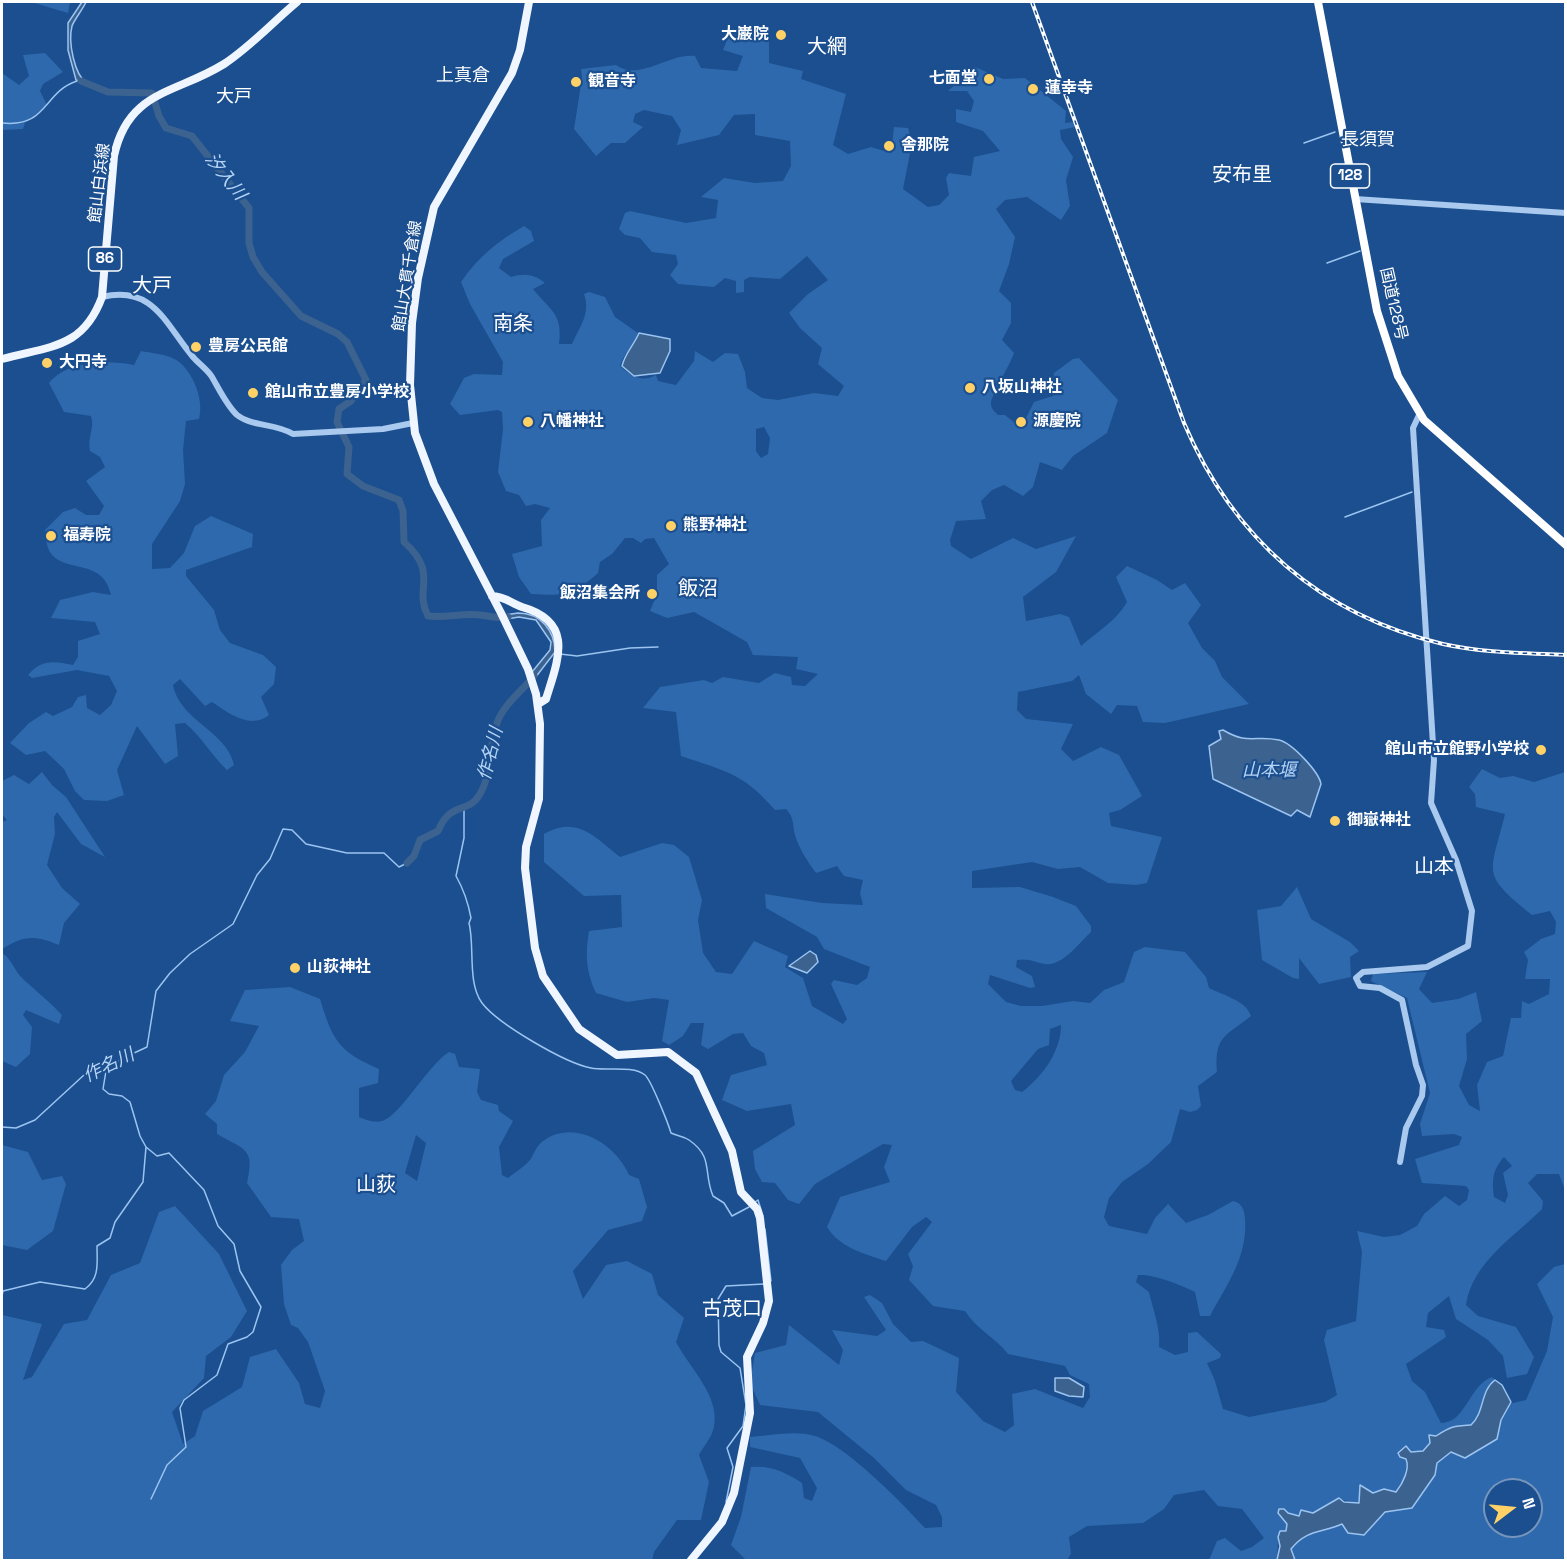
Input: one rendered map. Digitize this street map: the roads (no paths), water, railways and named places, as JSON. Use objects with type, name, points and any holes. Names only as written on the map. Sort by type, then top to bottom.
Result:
[{"type":"highway","name":"国道128号","points":[[1318,2],[1354,198],[1383,334],[1402,385],[1420,413],[1447,442],[1566,545]]},
{"type":"main road","name":"館山白浜線","points":[[2,359],[74,338],[90,323],[102,297],[116,149],[125,124],[143,105],[160,92],[226,63],[297,2]]},
{"type":"main road","name":"館山大貫千倉線","points":[[529,2],[520,50],[512,73],[434,207],[413,313],[410,385],[413,423],[430,476],[501,613],[533,684],[537,704],[539,799],[528,841],[525,868],[535,948],[543,976],[575,1025],[591,1039],[620,1056],[668,1052],[696,1073],[732,1151],[741,1192],[759,1212],[769,1301],[763,1323],[747,1358],[748,1421],[730,1507],[718,1528],[691,1560]]},
{"type":"main road","points":[[492,596],[502,596],[542,614],[555,629],[559,654],[546,699],[537,704]]},
{"type":"street","points":[[1354,198],[1566,213]]},
{"type":"street","points":[[102,297],[125,293],[154,308],[179,336],[193,357],[208,371],[240,417],[254,423],[281,428],[293,434],[350,432],[413,423]]},
{"type":"street","points":[[1400,1162],[1406,1128],[1422,1096],[1424,1085],[1410,1044],[1407,1011],[1402,1000],[1380,988],[1360,986],[1356,978],[1358,974],[1364,972],[1427,967],[1445,960],[1468,946],[1472,911],[1456,860],[1431,803],[1434,760],[1413,428],[1420,413]]},
{"type":"water","points":[[82,2],[86,2],[72,26],[71,40],[75,65],[87,84],[76,80],[68,50],[68,23]]},
{"type":"water","points":[[639,333],[670,339],[670,351],[660,373],[634,376],[622,366]]},
{"type":"water","points":[[518,613],[540,620],[549,630],[554,644],[555,652],[535,678],[532,672],[550,650],[551,642],[536,620],[519,617],[507,619],[505,615]]},
{"type":"water","name":"山本堰","points":[[1223,730],[1239,737],[1279,740],[1291,746],[1304,759],[1321,784],[1310,817],[1297,810],[1291,816],[1213,779],[1209,746],[1221,739],[1219,731]]},
{"type":"water","points":[[810,951],[816,955],[818,962],[807,973],[789,966]]},
{"type":"water","points":[[1055,1378],[1069,1378],[1084,1387],[1083,1397],[1069,1396],[1055,1391]]},
{"type":"water","points":[[1495,1380],[1502,1385],[1511,1402],[1501,1420],[1497,1439],[1465,1458],[1451,1452],[1437,1463],[1435,1475],[1412,1508],[1385,1512],[1364,1535],[1348,1533],[1342,1524],[1303,1538],[1291,1549],[1295,1560],[1277,1560],[1280,1546],[1278,1537],[1280,1531],[1286,1531],[1287,1524],[1278,1513],[1279,1509],[1299,1516],[1301,1510],[1313,1513],[1339,1498],[1344,1502],[1359,1503],[1360,1485],[1373,1493],[1384,1489],[1396,1492],[1407,1467],[1406,1459],[1400,1457],[1398,1453],[1406,1446],[1411,1452],[1423,1451],[1430,1443],[1429,1435],[1436,1436],[1453,1427],[1471,1425],[1479,1414],[1487,1390]]},
{"type":"waterway","points":[[2,123],[17,123],[37,115],[57,93],[77,81]]},
{"type":"waterway","name":"汐入川","points":[[81,81],[108,92],[152,93],[159,116],[166,128],[192,136],[249,208],[249,243],[253,257],[262,272],[301,316],[338,334],[347,342],[366,380],[351,401],[339,409],[337,422],[349,447],[347,474],[363,486],[399,500],[403,511],[404,542],[421,563],[424,580],[424,606],[428,616],[508,617]]},
{"type":"waterway","points":[[1304,143],[1335,132]]},
{"type":"waterway","points":[[1327,263],[1360,251]]},
{"type":"waterway","points":[[1345,517],[1412,492]]},
{"type":"waterway","points":[[560,654],[577,656],[630,648],[658,647]]},
{"type":"waterway","name":"作名川","points":[[407,863],[414,856],[420,840],[438,831],[448,815],[470,804],[480,794],[487,777],[494,732],[500,716],[534,676]]},
{"type":"waterway","points":[[464,808],[464,838],[456,876],[470,912],[474,985],[482,1003],[502,1021],[565,1059],[591,1068],[627,1069],[645,1075],[671,1133],[689,1140],[702,1153],[713,1196],[724,1203],[732,1216],[749,1207]]},
{"type":"waterway","name":"作名川","points":[[2,1127],[16,1128],[35,1120],[84,1075],[106,1070],[121,1059],[147,1047],[156,991],[170,973],[190,954],[233,924],[257,875],[270,859],[283,829],[292,830],[306,844],[347,853],[384,853],[399,867],[407,863]]},
{"type":"waterway","points":[[106,1071],[103,1089],[109,1094],[122,1096],[130,1102],[140,1136],[146,1147],[157,1156],[169,1153],[204,1190],[218,1226],[234,1244],[240,1271],[261,1307],[253,1332],[247,1337],[228,1344],[217,1375],[184,1400],[180,1408],[186,1447],[167,1465],[151,1499]]},
{"type":"waterway","points":[[2,1295],[3,1291],[40,1282],[85,1289],[90,1285],[97,1270],[97,1246],[110,1238],[115,1222],[143,1182],[146,1147]]},
{"type":"waterway","points":[[755,1202],[758,1200],[763,1216]]},
{"type":"waterway","points":[[765,1229],[771,1281]]},
{"type":"waterway","points":[[726,1502],[733,1467],[727,1448],[743,1426],[746,1405],[740,1368],[721,1352],[719,1345],[718,1299],[726,1286],[764,1284]]},
{"type":"railway","points":[[1032,2],[1184,423],[1204,464],[1228,502],[1255,536],[1286,566],[1320,592],[1358,613],[1399,631],[1443,644],[1473,649],[1566,655]]},
{"type":"place","name":"大巌院","points":[[781,35]]},
{"type":"place","name":"七面堂","points":[[989,79]]},
{"type":"place","name":"観音寺","points":[[576,82]]},
{"type":"place","name":"蓮幸寺","points":[[1033,89]]},
{"type":"place","name":"舎那院","points":[[889,146]]},
{"type":"place","name":"豊房公民館","points":[[196,347]]},
{"type":"place","name":"大円寺","points":[[47,363]]},
{"type":"place","name":"八坂山神社","points":[[970,388]]},
{"type":"place","name":"館山市立豊房小学校","points":[[253,393]]},
{"type":"place","name":"八幡神社","points":[[528,422]]},
{"type":"place","name":"源慶院","points":[[1021,422]]},
{"type":"place","name":"熊野神社","points":[[671,526]]},
{"type":"place","name":"福寿院","points":[[51,536]]},
{"type":"place","name":"飯沼集会所","points":[[652,594]]},
{"type":"place","name":"館山市立館野小学校","points":[[1541,750]]},
{"type":"place","name":"御嶽神社","points":[[1335,821]]},
{"type":"place","name":"山荻神社","points":[[295,968]]},
{"type":"district","name":"大網","points":[[827,48]]},
{"type":"district","name":"上真倉","points":[[463,76]]},
{"type":"district","name":"大戸","points":[[234,97]]},
{"type":"district","name":"長須賀","points":[[1368,140]]},
{"type":"district","name":"安布里","points":[[1242,176]]},
{"type":"district","name":"大戸","points":[[152,287]]},
{"type":"district","name":"南条","points":[[513,325]]},
{"type":"district","name":"飯沼","points":[[698,590]]},
{"type":"district","name":"山本","points":[[1434,868]]},
{"type":"district","name":"山荻","points":[[376,1186]]},
{"type":"district","name":"古茂口","points":[[732,1310]]}]
